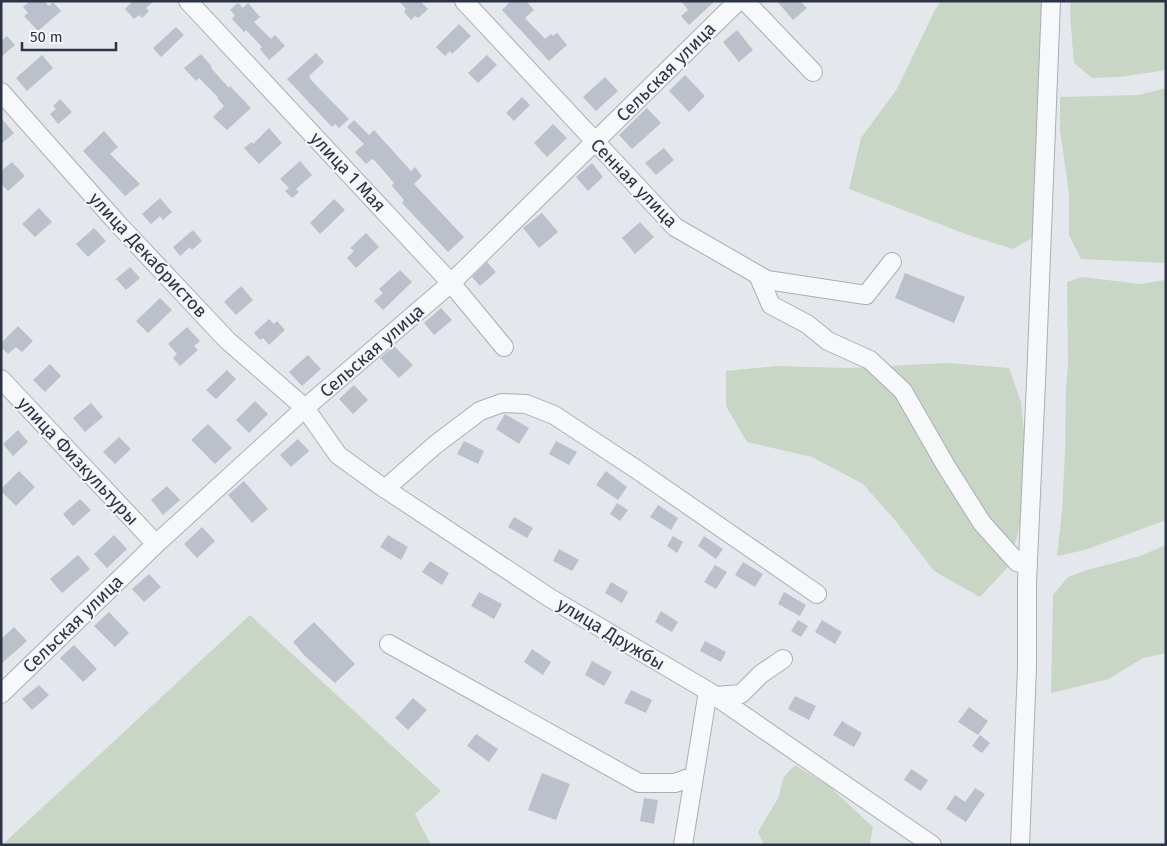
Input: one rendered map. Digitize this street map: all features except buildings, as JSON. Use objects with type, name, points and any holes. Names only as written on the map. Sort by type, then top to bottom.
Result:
[{"type":"street","name":"улица 1 Мая","points":[[188,1],[451,283],[504,347]]},
{"type":"street","name":"Сенная улица","points":[[464,1],[675,227],[767,280],[866,295],[892,262]]},
{"type":"street","name":"Сельская улица","points":[[1,694],[156,544],[305,408],[451,283],[738,1]]},
{"type":"street","points":[[745,1],[813,72]]},
{"type":"street","points":[[1020,845],[1028,566],[1051,1]]},
{"type":"street","name":"улица Декабристов","points":[[1,92],[118,224],[227,340],[305,408]]},
{"type":"street","points":[[758,275],[771,305],[807,324],[828,342],[870,360],[904,391],[946,466],[982,523],[1017,562],[1028,566]]},
{"type":"street","name":"улица Физкультуры","points":[[1,379],[156,544]]},
{"type":"street","points":[[385,489],[435,445],[480,411],[502,403],[526,404],[562,420],[816,594]]},
{"type":"street","name":"улица Дружбы","points":[[305,408],[338,454],[385,489],[550,598],[712,694],[932,845]]},
{"type":"street","points":[[389,644],[639,783],[675,783],[694,776]]},
{"type":"street","points":[[683,845],[694,776],[712,694],[742,694],[761,674],[783,659]]},
{"type":"green space","points":[[941,1],[1048,1],[1036,236],[1013,249],[968,235],[849,189],[861,138],[897,89]]},
{"type":"green space","points":[[1071,1],[1166,1],[1166,70],[1120,77],[1092,78],[1074,63],[1070,14]]},
{"type":"green space","points":[[1166,88],[1166,263],[1081,259],[1069,235],[1069,194],[1060,130],[1060,97],[1139,95]]},
{"type":"green space","points":[[1082,277],[1140,284],[1166,280],[1166,520],[1085,550],[1057,556],[1062,512],[1065,452],[1068,367],[1067,282]]},
{"type":"green space","points":[[948,363],[1009,368],[1021,402],[1029,481],[1017,537],[1007,568],[980,597],[934,571],[894,519],[863,484],[812,457],[747,442],[726,406],[726,371],[777,366],[846,368]]},
{"type":"green space","points":[[1166,545],[1166,653],[1143,658],[1109,679],[1051,693],[1053,595],[1068,577],[1140,556]]},
{"type":"green space","points":[[250,615],[441,791],[415,814],[431,845],[2,845]]},
{"type":"green space","points":[[795,765],[829,786],[873,827],[870,845],[764,845],[758,832],[778,798],[784,777]]}]
